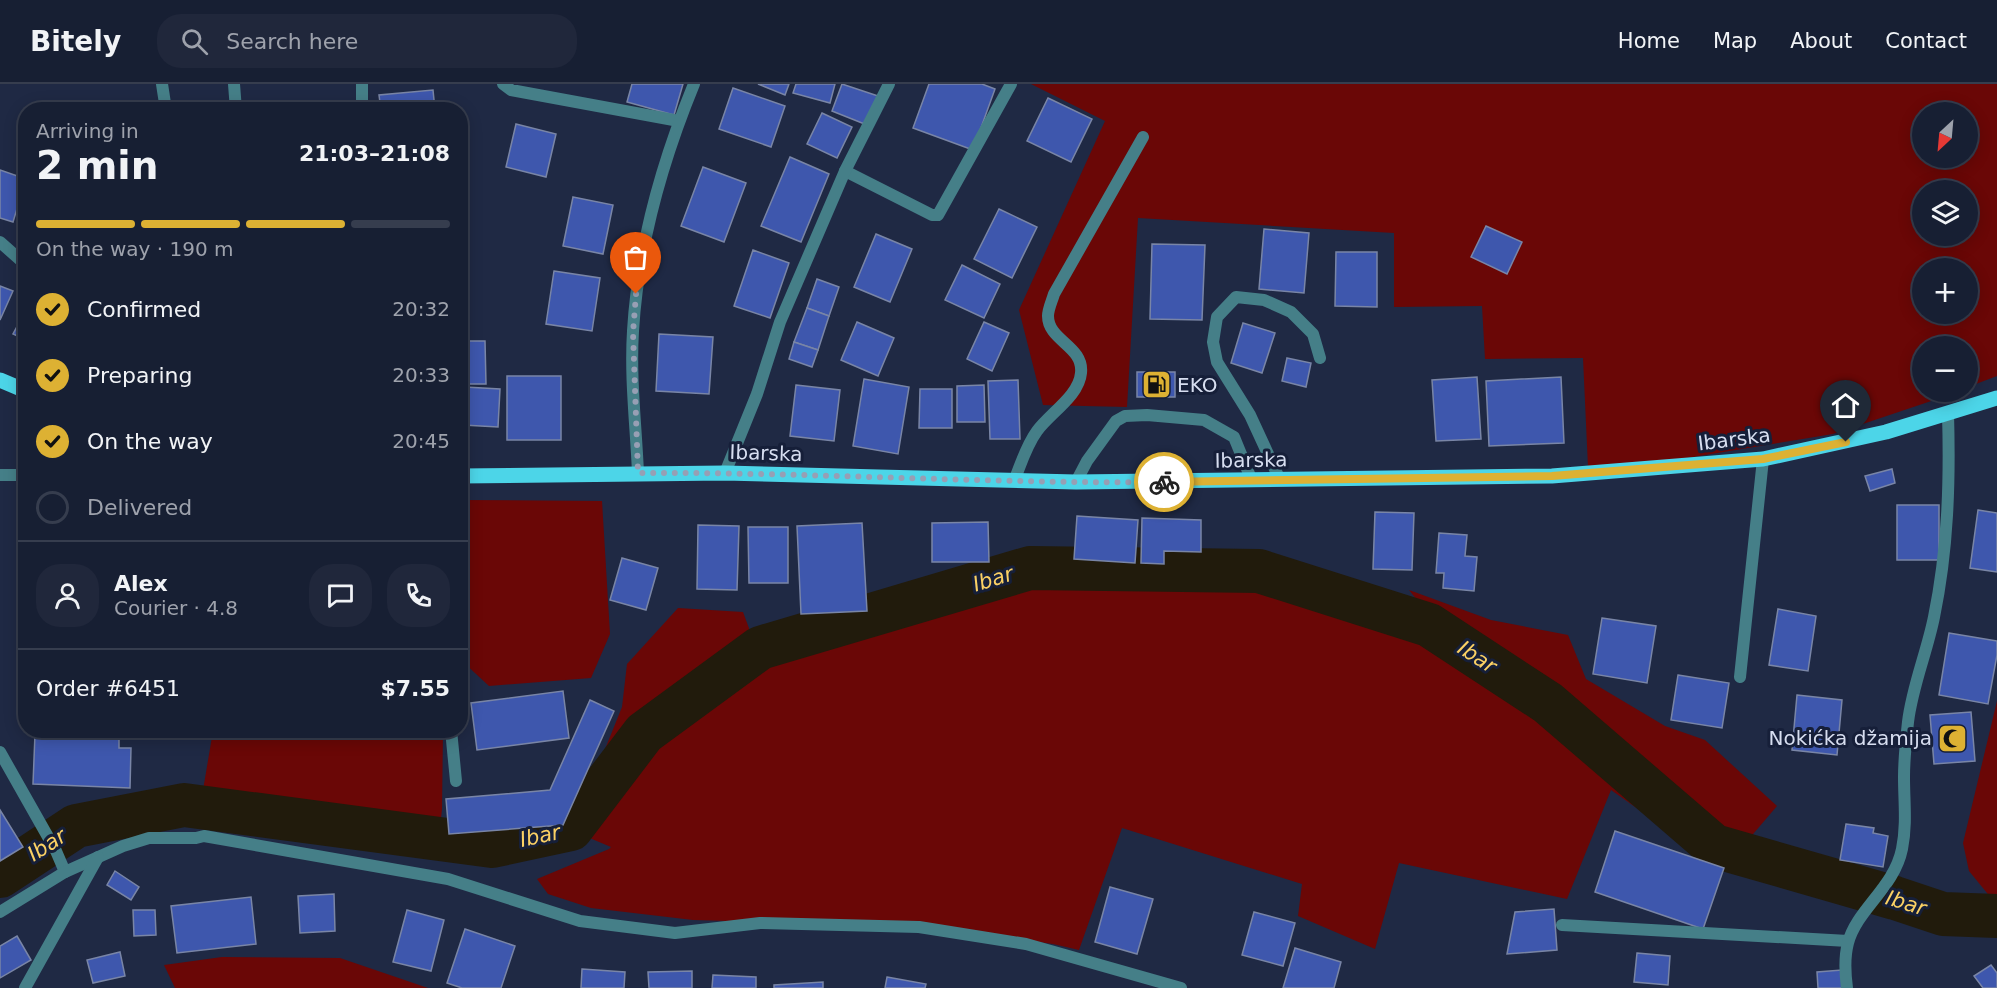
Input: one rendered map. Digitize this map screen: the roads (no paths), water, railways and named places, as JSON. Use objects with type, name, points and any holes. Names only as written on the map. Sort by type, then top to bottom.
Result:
[{"type":"main road","points":[[0,380],[18,388]]},
{"type":"main road","name":"Ibarska","points":[[468,476],[725,473],[1076,482],[1552,476],[1763,459],[1876,434],[1997,398]]},
{"type":"street","points":[[162,84],[165,102]]},
{"type":"street","points":[[234,84],[235,102]]},
{"type":"street","points":[[362,84],[362,102]]},
{"type":"street","points":[[503,84],[511,90],[679,121]]},
{"type":"street","points":[[638,473],[633,333],[638,275],[656,199],[679,121],[694,84]]},
{"type":"street","points":[[725,473],[757,394],[780,322],[845,171],[889,84]]},
{"type":"street","points":[[845,171],[932,215],[938,214],[1011,84]]},
{"type":"street","points":[[1014,481],[1025,452],[1037,431],[1072,392],[1081,377],[1082,365],[1074,350],[1052,329],[1048,316],[1054,294],[1143,137]]},
{"type":"street","points":[[0,243],[18,258]]},
{"type":"street","points":[[1280,480],[1250,415],[1217,362],[1213,342],[1217,317],[1236,297],[1264,300],[1291,312],[1313,334],[1320,358]]},
{"type":"street","points":[[1846,988],[1845,968],[1848,941],[1893,876],[1902,851],[1906,819],[1904,775],[1908,720],[1934,617],[1944,561],[1950,482],[1948,413]]},
{"type":"street","points":[[1076,482],[1087,461],[1116,421],[1125,416],[1147,415],[1204,420],[1233,437],[1252,481]]},
{"type":"street","points":[[1740,677],[1763,459]]},
{"type":"street","points":[[0,475],[18,475]]},
{"type":"street","points":[[451,738],[456,781]]},
{"type":"street","points":[[0,752],[56,851],[65,872]]},
{"type":"street","points":[[0,912],[65,872],[98,857],[149,838],[204,836],[448,879],[580,921],[675,933],[760,923],[919,927],[1026,944],[1181,988]]},
{"type":"street","points":[[25,988],[98,857]]},
{"type":"street","points":[[1562,926],[1848,941]]},
{"type":"waterway","name":"Ibar","points":[[0,876],[76,826],[184,805],[492,846],[571,829],[644,733],[760,648],[1030,568],[1259,571],[1429,625],[1548,703],[1714,846],[1943,914],[1997,916]]},
{"type":"place","name":"EKO","points":[[1156,385]]},
{"type":"place","name":"Nokićka džamija","points":[[1953,738]]}]
